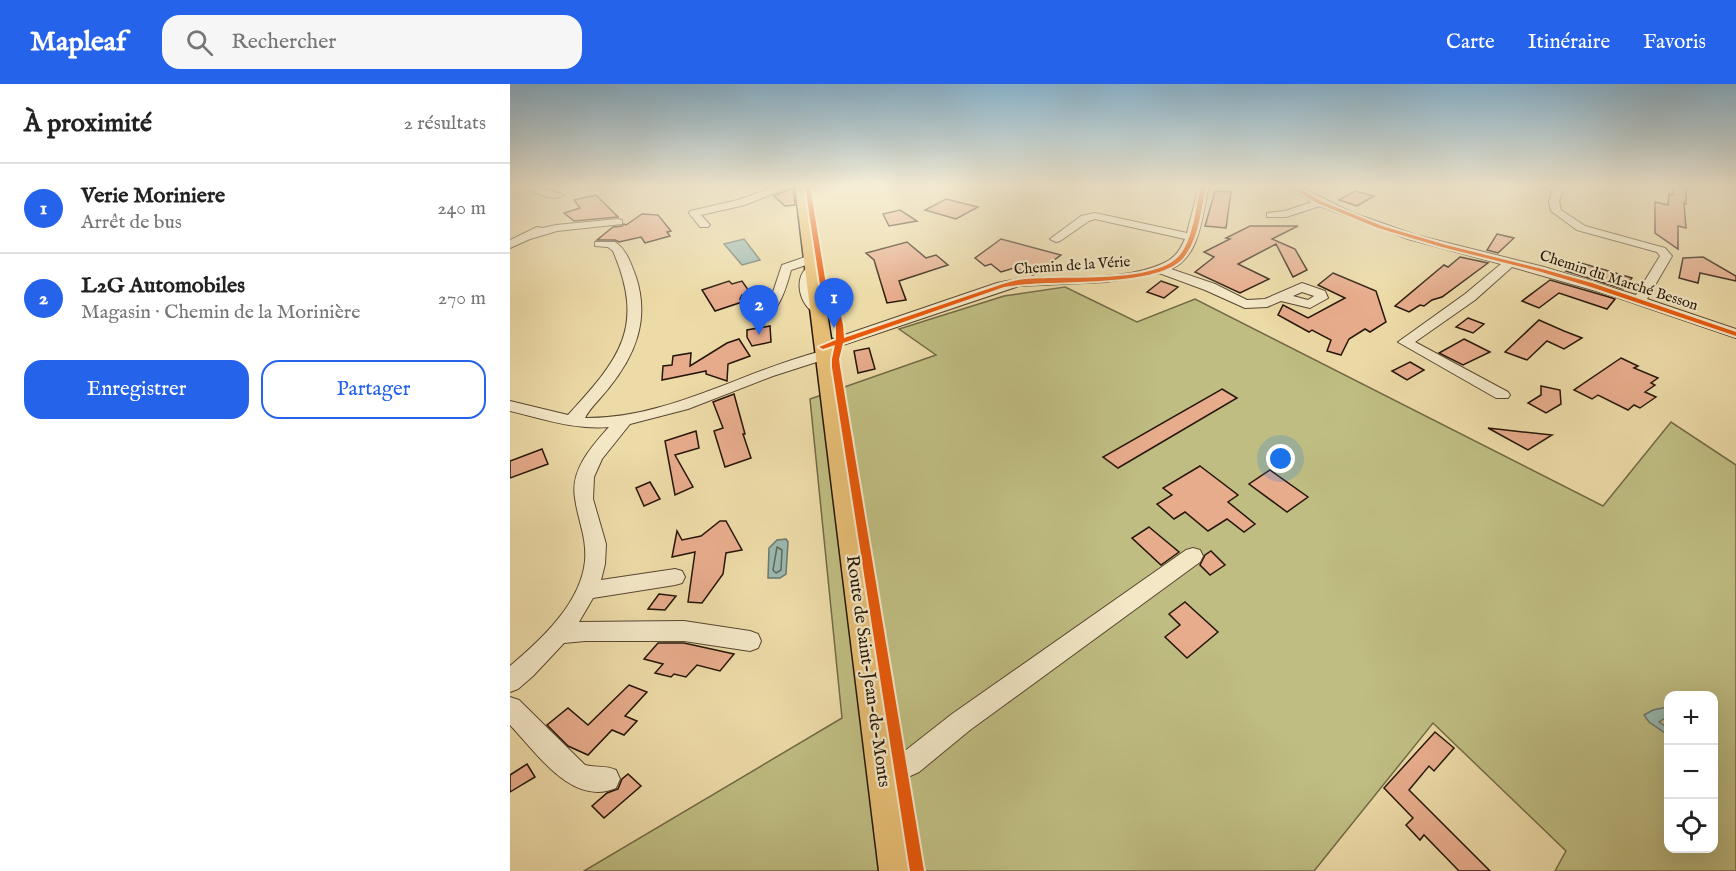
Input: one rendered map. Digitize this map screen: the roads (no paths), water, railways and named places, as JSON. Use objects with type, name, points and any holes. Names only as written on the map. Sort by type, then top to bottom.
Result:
[{"type":"main road","name":"Route de Saint-Jean-de-Monts","points":[[806,223],[897,871]]},
{"type":"street","points":[[510,244],[529,234],[564,223]]},
{"type":"street","points":[[529,234],[556,228],[610,223]]},
{"type":"street","points":[[1056,239],[1078,223]]},
{"type":"street","points":[[1125,223],[1190,237]]},
{"type":"street","name":"Chemin de la Vérie","points":[[510,406],[593,423],[625,420],[668,409],[1002,286],[1019,282],[1135,276],[1161,270],[1180,259],[1194,223]]},
{"type":"street","name":"Chemin du Marché Besson","points":[[1369,223],[1398,233],[1640,300],[1736,334]]},
{"type":"street","points":[[1574,223],[1581,228],[1661,250],[1666,256],[1640,300]]},
{"type":"street","points":[[573,420],[618,365],[634,323],[636,308],[632,287],[618,249],[611,244],[599,244]]},
{"type":"street","points":[[1502,395],[1405,342],[1470,297],[1509,262]]},
{"type":"street","points":[[748,298],[759,311],[768,308],[777,300],[786,268],[812,264]]},
{"type":"street","points":[[1161,270],[1210,287],[1245,304],[1267,303],[1280,297]]},
{"type":"street","points":[[510,681],[558,634],[579,605],[592,572],[596,544],[584,496],[584,474],[602,447],[625,420]]},
{"type":"street","points":[[884,775],[910,763],[961,722],[1193,556]]},
{"type":"street","points":[[585,591],[675,577]]},
{"type":"street","points":[[558,634],[585,631],[684,631],[750,641]]},
{"type":"street","points":[[510,708],[577,775],[592,780],[608,778]]},
{"type":"water","points":[[744,239],[760,260],[742,265],[724,244]]},
{"type":"water","points":[[786,539],[788,542],[786,574],[780,578],[768,578],[769,548],[777,540]]},
{"type":"water","points":[[1664,708],[1664,719],[1659,722],[1664,725],[1664,732],[1649,722],[1644,715]]},
{"type":"place","name":"Verie Moriniere","points":[[834,328]]},
{"type":"place","name":"L2G Automobiles","points":[[759,335]]}]
